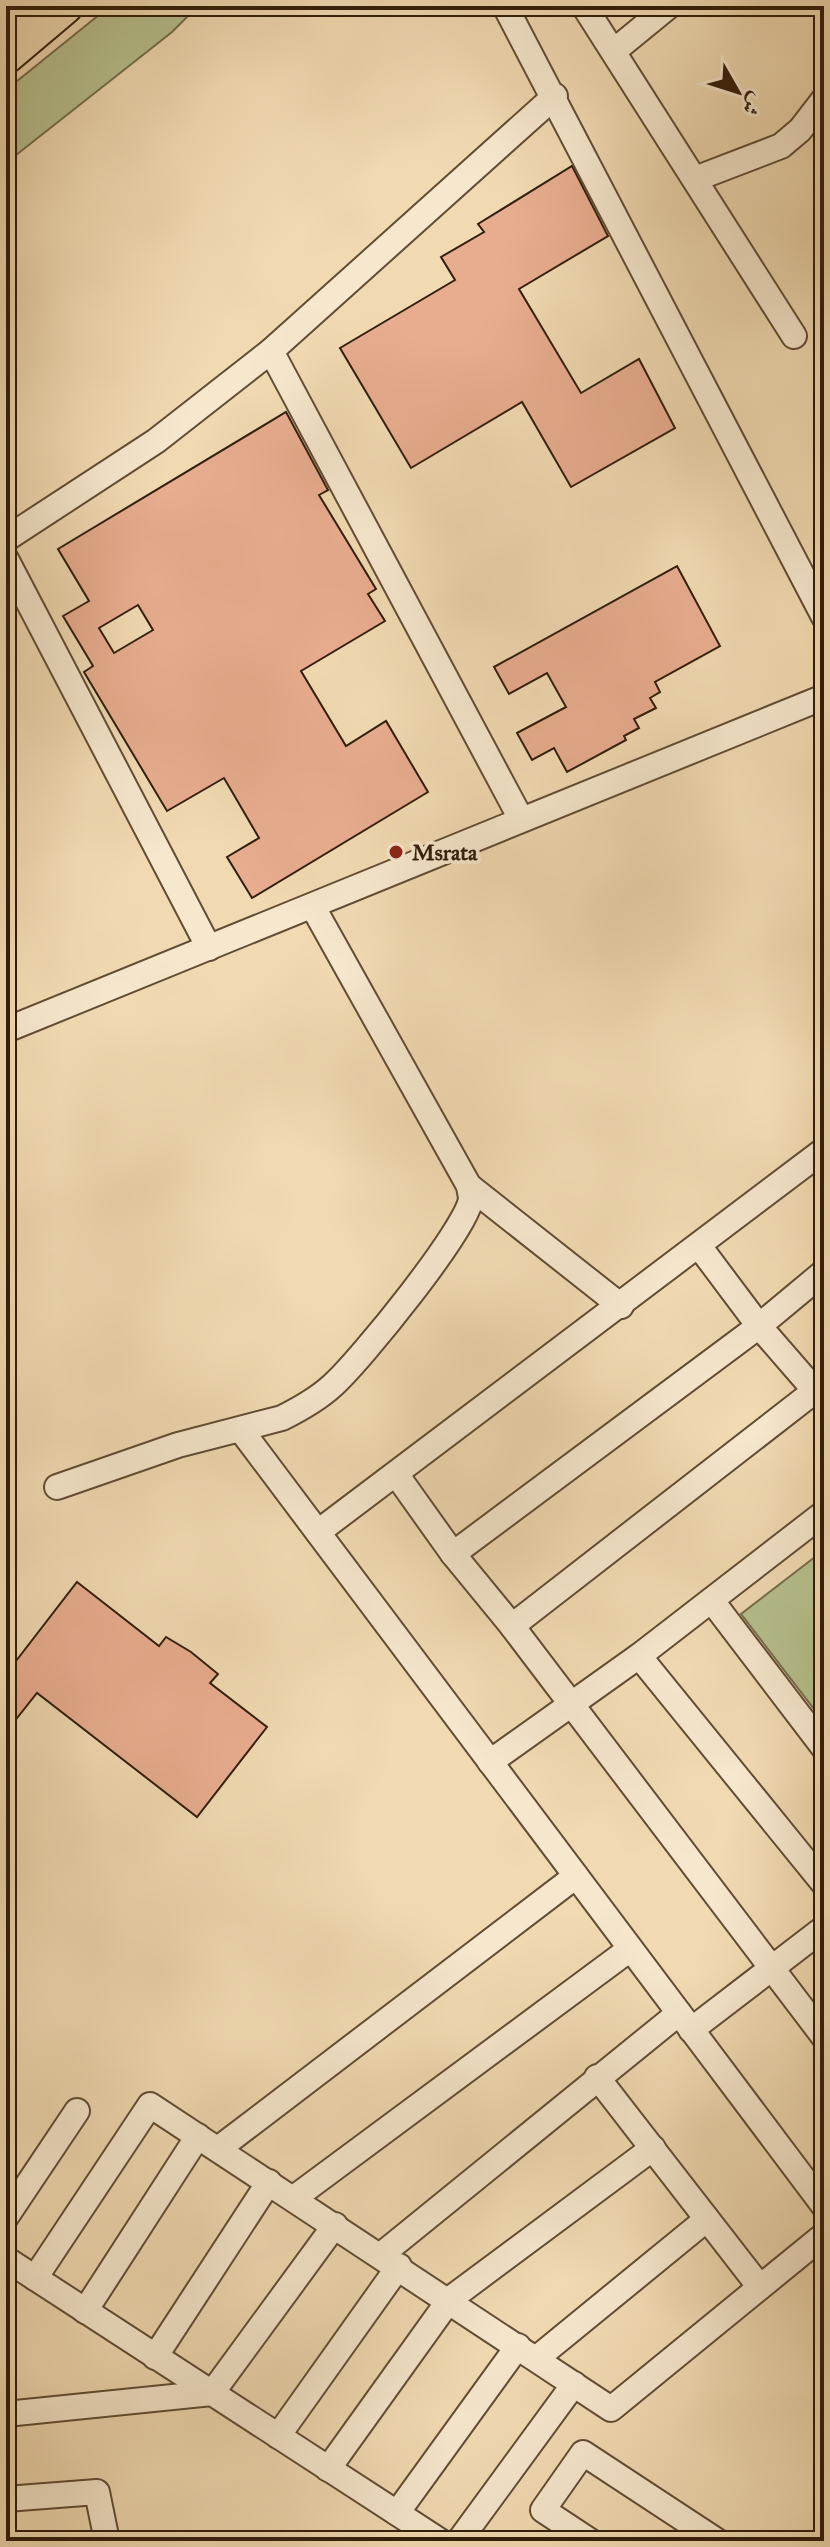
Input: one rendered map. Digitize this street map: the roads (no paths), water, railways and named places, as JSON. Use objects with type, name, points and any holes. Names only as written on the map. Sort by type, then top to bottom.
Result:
[{"type":"highway","points":[[6,20],[23,6]]},
{"type":"highway","points":[[6,55],[64,6]]},
{"type":"street","points":[[505,6],[555,96],[824,617]]},
{"type":"street","points":[[584,6],[794,336]]},
{"type":"street","points":[[614,51],[669,6]]},
{"type":"street","points":[[6,539],[156,441],[271,351],[555,96]]},
{"type":"street","points":[[695,179],[781,146],[800,130],[824,99]]},
{"type":"street","points":[[271,351],[521,819]]},
{"type":"street","points":[[6,559],[209,948]]},
{"type":"street","points":[[6,1030],[824,697]]},
{"type":"street","points":[[57,1487],[178,1445],[241,1430],[302,1409],[333,1385],[383,1330],[449,1241],[468,1209],[471,1197],[469,1186],[313,907]]},
{"type":"street","points":[[318,1532],[824,1150]]},
{"type":"street","points":[[469,1186],[621,1306]]},
{"type":"street","points":[[512,1626],[820,1395],[759,1326],[699,1246]]},
{"type":"street","points":[[453,1554],[759,1326],[824,1272]]},
{"type":"street","points":[[241,1430],[824,2206]]},
{"type":"street","points":[[396,1474],[453,1554],[512,1626],[824,2037]]},
{"type":"street","points":[[490,1762],[639,1656],[824,1513]]},
{"type":"street","points":[[712,1601],[824,1748]]},
{"type":"street","points":[[639,1656],[824,1884]]},
{"type":"street","points":[[85,2311],[208,2142],[576,1876]]},
{"type":"street","points":[[278,2436],[390,2261],[597,2077],[770,1969],[824,1928]]},
{"type":"street","points":[[294,2198],[630,1949]]},
{"type":"street","points":[[597,2077],[759,2286]]},
{"type":"street","points":[[35,2278],[150,2105],[450,2299],[611,2409],[824,2235]]},
{"type":"street","points":[[6,2217],[77,2111]]},
{"type":"street","points":[[328,2469],[450,2299],[653,2148]]},
{"type":"street","points":[[155,2357],[269,2182]]},
{"type":"street","points":[[397,2513],[528,2352],[707,2219]]},
{"type":"street","points":[[6,2414],[212,2393],[335,2225]]},
{"type":"street","points":[[6,2259],[440,2541]]},
{"type":"street","points":[[459,2541],[574,2384]]},
{"type":"street","points":[[590,2541],[543,2510],[583,2453],[717,2541]]},
{"type":"street","points":[[6,2499],[97,2492],[107,2541]]},
{"type":"place","name":"Msrata","points":[[396,852]]}]
